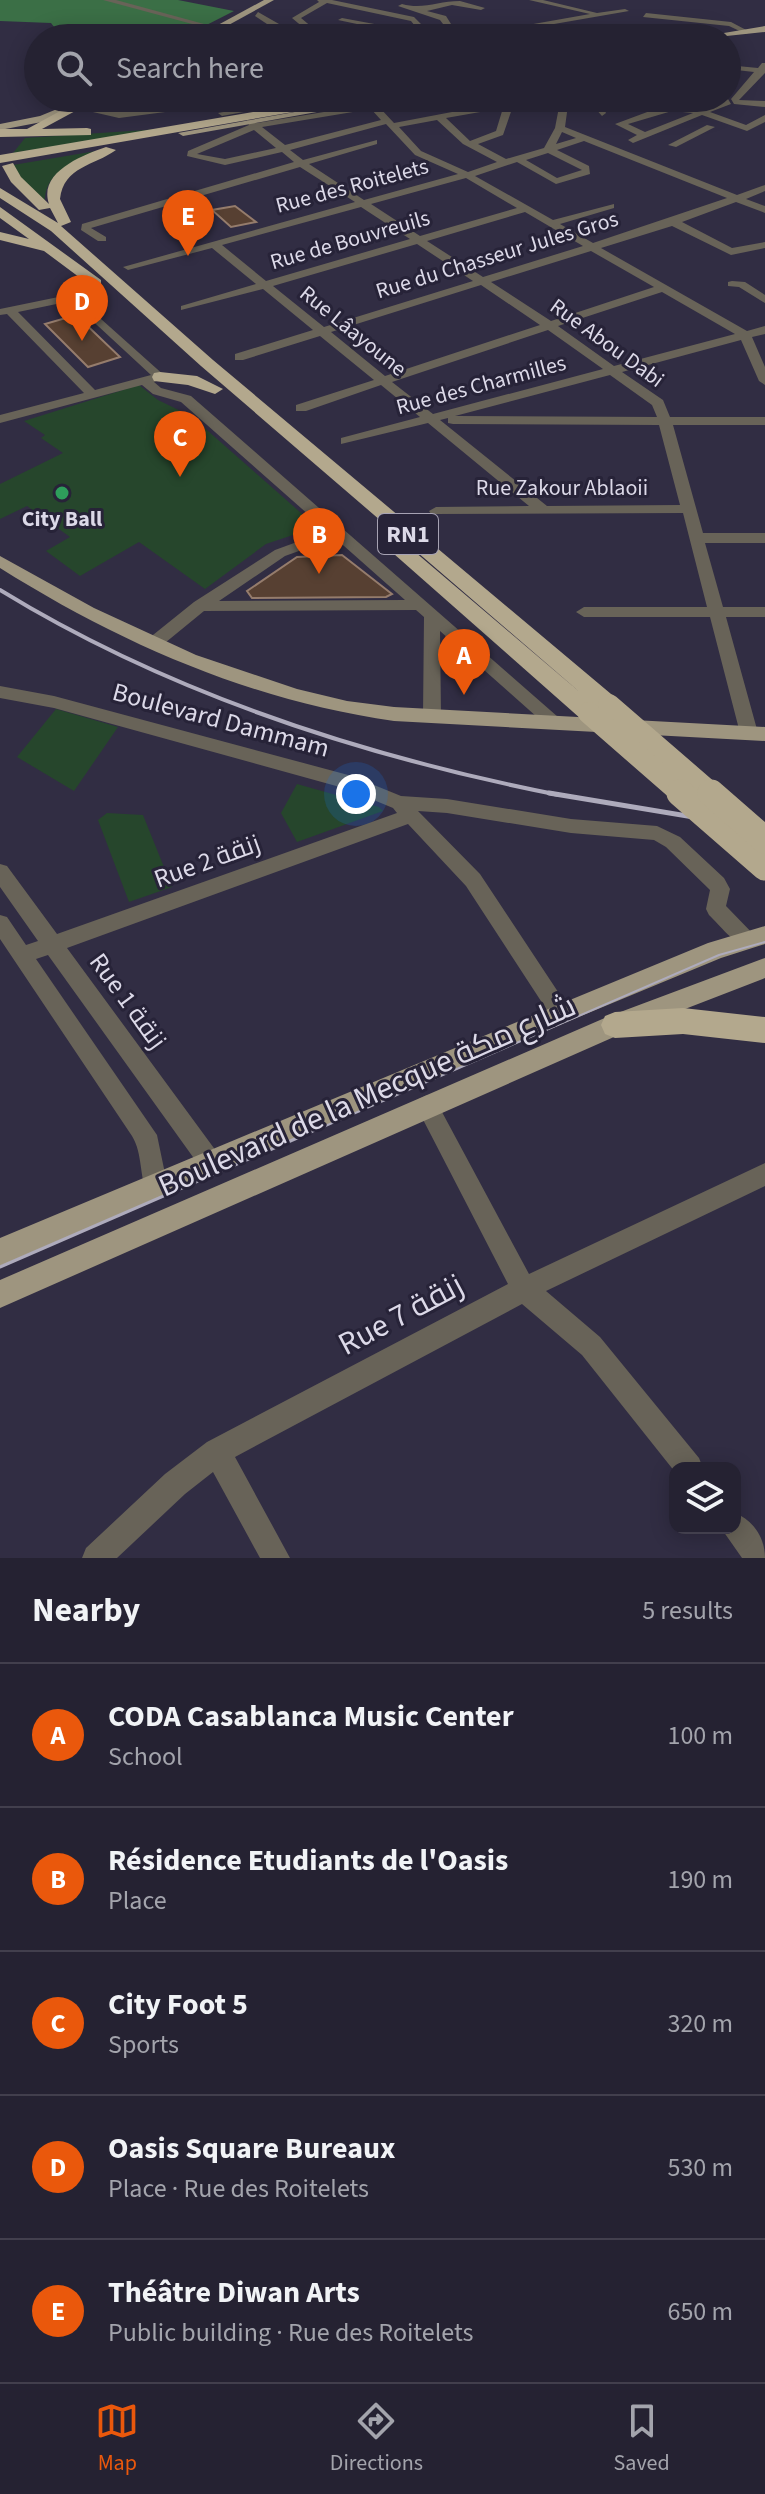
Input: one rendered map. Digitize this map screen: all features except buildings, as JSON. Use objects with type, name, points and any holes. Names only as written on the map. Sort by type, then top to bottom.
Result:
[{"type":"highway","points":[[0,127],[33,123],[58,112]]},
{"type":"highway","points":[[0,139],[146,129],[205,112]]},
{"type":"highway","points":[[4,161],[261,112]]},
{"type":"highway","points":[[0,127],[94,132]]},
{"type":"highway","points":[[4,161],[183,133]]},
{"type":"highway","points":[[68,229],[52,194],[67,172],[106,152],[183,133]]},
{"type":"highway","points":[[4,161],[17,141]]},
{"type":"highway","points":[[4,161],[22,186],[176,330],[198,365],[184,373],[152,378]]},
{"type":"highway","name":"RN1","points":[[0,192],[56,228],[198,365],[215,389],[599,709],[765,840]]},
{"type":"highway","name":"RN1","points":[[0,208],[43,235],[599,709],[765,867]]},
{"type":"highway","points":[[0,236],[42,248],[78,277],[96,283]]},
{"type":"highway","points":[[152,378],[191,380],[215,389]]},
{"type":"highway","points":[[615,1025],[683,1021],[765,1030]]},
{"type":"main road","points":[[228,24],[270,0]]},
{"type":"main road","points":[[229,24],[279,0]]},
{"type":"main road","points":[[741,33],[765,32]]},
{"type":"main road","points":[[741,38],[765,32]]},
{"type":"main road","points":[[0,127],[36,121],[57,112]]},
{"type":"main road","points":[[183,133],[316,112]]},
{"type":"main road","points":[[0,561],[54,593],[154,643],[240,677],[310,700],[357,711],[757,734]]},
{"type":"main road","name":"Boulevard de la Mecque شارع مكة","points":[[0,1252],[561,1014],[757,937]]},
{"type":"main road","name":"Boulevard de la Mecque شارع مكة","points":[[0,1294],[615,1025],[765,968]]},
{"type":"street","points":[[107,0],[205,24]]},
{"type":"street","points":[[116,0],[206,24]]},
{"type":"street","points":[[304,24],[296,18],[324,0],[414,19],[418,24]]},
{"type":"street","points":[[372,0],[403,2],[437,15],[447,24]]},
{"type":"street","points":[[533,0],[600,16],[737,24]]},
{"type":"street","points":[[423,10],[440,3],[474,4],[481,8],[437,15]]},
{"type":"street","points":[[608,5],[623,18]]},
{"type":"street","points":[[524,7],[557,13],[580,24]]},
{"type":"street","points":[[361,24],[341,20],[362,8]]},
{"type":"street","points":[[557,13],[568,8]]},
{"type":"street","points":[[258,14],[273,24]]},
{"type":"street","points":[[527,17],[580,24],[600,16]]},
{"type":"street","points":[[550,24],[556,23]]},
{"type":"street","points":[[741,27],[746,32]]},
{"type":"street","points":[[741,68],[763,69]]},
{"type":"street","points":[[741,92],[763,69]]},
{"type":"street","points":[[741,102],[765,104]]},
{"type":"street","points":[[109,112],[119,115],[175,112]]},
{"type":"street","points":[[338,112],[253,124],[190,154],[230,162],[389,124],[466,112]]},
{"type":"street","points":[[378,112],[418,153],[467,175],[745,335],[765,381]]},
{"type":"street","points":[[470,144],[500,133],[507,112]]},
{"type":"street","points":[[518,159],[551,179],[562,181],[587,171],[548,149],[560,128],[564,112]]},
{"type":"street","points":[[645,135],[620,124],[654,112]]},
{"type":"street","points":[[612,149],[702,112]]},
{"type":"street","points":[[707,112],[747,128],[765,118]]},
{"type":"street","points":[[439,117],[470,144],[506,163]]},
{"type":"street","points":[[673,145],[710,128],[687,118]]},
{"type":"street","name":"Rue Abou Dabi","points":[[253,124],[300,162],[651,396],[665,421],[717,612],[757,734]]},
{"type":"street","points":[[560,128],[765,210]]},
{"type":"street","name":"Rue des Roitelets","points":[[128,267],[467,175],[584,138]]},
{"type":"street","points":[[102,239],[86,230],[86,226],[374,142]]},
{"type":"street","name":"Rue du Chasseur Jules Gros","points":[[239,357],[673,222],[765,188]]},
{"type":"street","points":[[551,224],[610,206]]},
{"type":"street","name":"Rue de Bouvreuils","points":[[185,308],[525,209]]},
{"type":"street","points":[[673,222],[731,252],[765,245]]},
{"type":"street","name":"Rue Lâayoune","points":[[214,244],[542,509]]},
{"type":"street","points":[[732,284],[741,284],[764,298]]},
{"type":"street","points":[[301,408],[662,288]]},
{"type":"street","points":[[5,311],[73,297],[152,378],[157,391],[186,399],[552,721]]},
{"type":"street","points":[[5,311],[91,393]]},
{"type":"street","name":"Rue des Charmilles","points":[[346,441],[765,330]]},
{"type":"street","points":[[0,419],[152,378]]},
{"type":"street","points":[[497,402],[494,407],[499,415],[513,420]]},
{"type":"street","points":[[431,420],[765,421]]},
{"type":"street","name":"Rue Zakour Ablaoii","points":[[436,511],[688,509]]},
{"type":"street","points":[[154,643],[200,606],[280,553],[339,531]]},
{"type":"street","points":[[697,538],[765,538]]},
{"type":"street","points":[[200,606],[426,611]]},
{"type":"street","points":[[426,611],[432,715]]},
{"type":"street","points":[[584,612],[765,612]]},
{"type":"street","name":"Boulevard Dammam","points":[[0,692],[67,705],[352,783],[404,810],[473,880],[561,1014]]},
{"type":"street","name":"Rue 2 زنقة","points":[[23,955],[404,810],[447,806],[571,826],[657,833],[673,842],[717,884],[719,896],[716,909],[757,937]]},
{"type":"street","name":"Rue 1 زنقة","points":[[0,872],[211,1163]]},
{"type":"street","points":[[0,923],[149,1143],[156,1188]]},
{"type":"street","points":[[427,1106],[524,1289],[591,1346],[684,1462]]},
{"type":"street","name":"Rue 7 زنقة","points":[[96,1558],[144,1511],[217,1452],[524,1289],[765,1174]]},
{"type":"street","points":[[217,1452],[276,1558]]},
{"type":"street","points":[[741,1534],[760,1558]]},
{"type":"green space","points":[[0,0],[178,0],[234,11],[208,24],[0,21]]},
{"type":"green space","points":[[160,129],[13,153],[25,138]]},
{"type":"green space","points":[[102,150],[72,163],[55,176],[49,184],[45,205],[14,172],[17,170],[13,165]]},
{"type":"green space","points":[[139,385],[158,400],[191,416],[317,527],[266,544],[205,589],[139,542],[80,576],[46,551],[70,537],[27,506],[0,519],[0,484],[63,453],[41,438],[45,435],[24,421]]},
{"type":"green space","points":[[56,709],[118,727],[74,791],[17,757]]},
{"type":"green space","points":[[297,784],[379,807],[383,811],[297,842],[281,813]]},
{"type":"green space","points":[[107,813],[143,815],[172,887],[129,902],[98,820]]},
{"type":"tram line","points":[[307,1134],[719,955],[765,942]]},
{"type":"tram line","points":[[0,1267],[311,1132]]},
{"type":"railway","points":[[0,590],[64,627],[131,660],[270,717],[414,761],[550,793]]},
{"type":"railway","points":[[550,793],[765,829]]},
{"type":"railway","points":[[550,793],[559,795]]},
{"type":"place","name":"Théâtre Diwan Arts","points":[[188,256]]},
{"type":"place","name":"Oasis Square Bureaux","points":[[82,341]]},
{"type":"place","name":"City Foot 5","points":[[180,477]]},
{"type":"place","name":"City Ball","points":[[62,493]]},
{"type":"place","name":"Résidence Etudiants de l'Oasis","points":[[319,574]]},
{"type":"place","name":"CODA Casablanca Music Center","points":[[464,695]]}]
